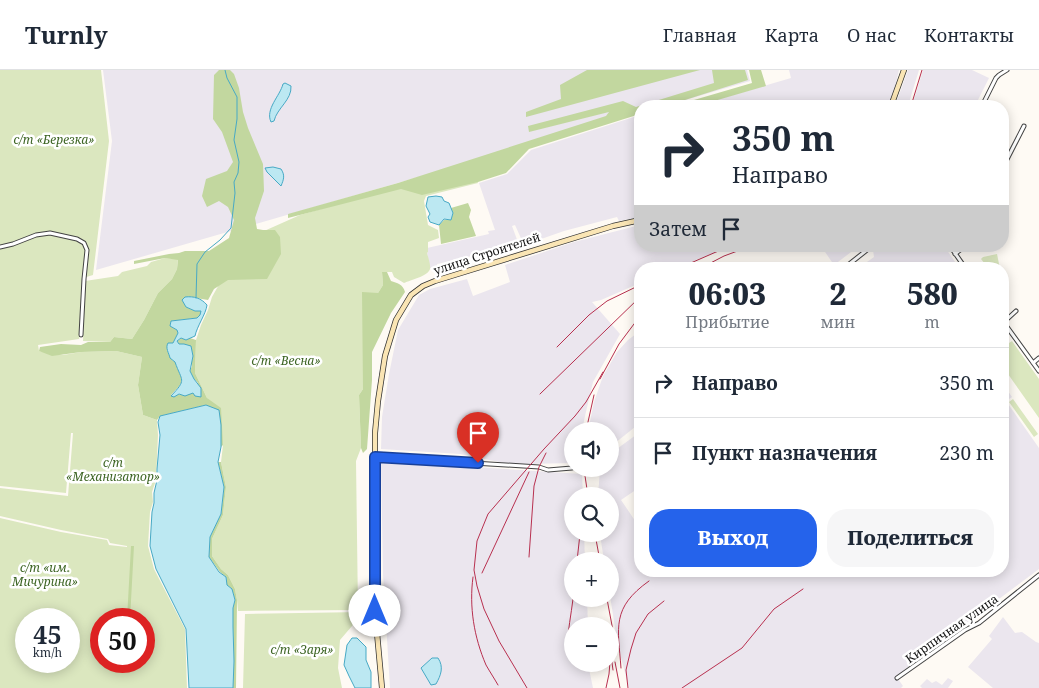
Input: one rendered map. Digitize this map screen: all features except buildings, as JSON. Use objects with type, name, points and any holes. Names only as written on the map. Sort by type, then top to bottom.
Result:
[{"type":"main road","points":[[893,100],[904,70]]},
{"type":"main road","name":"улица Строителей","points":[[382,688],[375,611],[375,433],[385,356],[396,320],[411,295],[435,280],[634,221]]},
{"type":"street","points":[[985,100],[996,78],[1007,70]]},
{"type":"street","points":[[1009,155],[1024,126]]},
{"type":"street","points":[[0,247],[36,235],[50,233],[77,239],[84,244],[87,250],[81,335]]},
{"type":"street","points":[[852,262],[864,252]]},
{"type":"street","points":[[958,252],[955,254],[961,262]]},
{"type":"street","points":[[1009,316],[1016,311]]},
{"type":"street","points":[[1009,329],[1039,371]]},
{"type":"street","points":[[1033,363],[1039,358]]},
{"type":"street","points":[[375,457],[539,467],[548,470],[564,469]]},
{"type":"street","name":"Кирпичная улица","points":[[897,678],[965,630],[979,623],[1039,575]]},
{"type":"shaded area","points":[[103,70],[747,70],[750,81],[685,100],[634,100],[634,115],[96,270],[112,141]]},
{"type":"shaded area","points":[[789,70],[899,70],[890,100],[716,100],[791,78]]},
{"type":"shaded area","points":[[908,70],[919,70],[910,100],[897,100]]},
{"type":"shaded area","points":[[923,70],[972,70],[989,78],[978,100],[914,100]]},
{"type":"shaded area","points":[[634,117],[634,218],[619,221],[617,217],[564,231],[524,245],[515,225],[512,226],[519,245],[437,264],[437,267],[430,268],[427,248],[489,234],[488,231],[495,230],[479,183],[507,174],[531,150]]},
{"type":"shaded area","points":[[634,227],[634,252],[715,252],[691,262],[634,262],[634,286],[592,302],[620,334],[593,382],[584,422],[564,422],[564,463],[504,463],[460,454],[381,449],[382,417],[398,330],[419,295],[430,289],[467,279],[473,296],[510,282],[505,265],[574,242]]},
{"type":"shaded area","points":[[825,252],[851,252],[838,262],[832,262]]},
{"type":"shaded area","points":[[873,252],[948,252],[955,262],[867,262],[874,257]]},
{"type":"shaded area","points":[[634,336],[634,428],[619,440],[619,422],[590,422],[594,402],[603,376],[617,352]]},
{"type":"shaded area","points":[[1009,405],[1039,448],[1039,569],[896,676],[903,686],[901,688],[629,688],[619,650],[619,617],[613,617],[612,607],[619,607],[619,552],[603,552],[601,542],[619,542],[619,487],[599,487],[599,477],[619,477],[619,447],[634,436],[634,491],[621,500],[634,519],[634,577],[1009,577]]},
{"type":"shaded area","points":[[381,461],[564,473],[564,477],[582,477],[583,487],[564,487],[564,542],[584,542],[585,552],[564,552],[564,607],[587,607],[588,617],[564,617],[564,672],[590,672],[593,688],[390,688],[383,574]]},
{"type":"shaded area","points":[[1003,617],[1015,633],[1022,632],[1039,643],[1039,688],[993,688],[968,667],[992,639],[989,636]]},
{"type":"shaded area","points":[[948,678],[953,681],[948,688],[922,688],[920,686],[927,679],[932,683],[936,681],[942,685]]},
{"type":"green space","points":[[0,70],[101,70],[109,141],[93,275],[83,278],[80,335],[79,339],[38,345],[39,351],[63,355],[81,352],[116,351],[142,357],[138,385],[143,415],[157,420],[158,435],[156,480],[152,492],[153,502],[150,512],[148,546],[154,569],[185,629],[187,688],[0,688],[0,518],[107,540],[109,545],[127,547],[110,543],[108,539],[0,516],[0,488],[68,496],[73,433],[71,433],[66,493],[0,486]]},
{"type":"green space","points":[[219,70],[230,70],[234,74],[248,128],[263,164],[264,191],[255,218],[257,229],[275,230],[280,237],[281,254],[267,279],[228,280],[214,289],[208,300],[190,297],[184,303],[186,307],[195,311],[202,311],[197,318],[171,321],[170,326],[177,330],[178,333],[173,343],[167,349],[173,361],[175,361],[182,380],[171,395],[193,393],[198,383],[190,371],[192,366],[184,344],[179,344],[177,341],[182,338],[196,340],[195,373],[207,398],[221,408],[223,445],[221,447],[221,425],[206,405],[160,416],[157,420],[143,415],[138,385],[142,357],[116,351],[81,352],[52,356],[39,351],[40,347],[61,344],[81,345],[88,342],[110,342],[114,337],[132,339],[158,293],[172,279],[177,269],[178,260],[165,258],[134,264],[134,261],[185,251],[209,251],[229,238],[234,220],[228,207],[219,201],[207,207],[202,196],[206,179],[227,171],[233,162],[222,132],[213,119],[214,75]]},
{"type":"green space","points":[[587,70],[700,70],[526,117],[526,112],[561,99],[560,85]]},
{"type":"green space","points":[[712,70],[745,70],[748,80],[685,100],[659,100],[714,83]]},
{"type":"green space","points":[[749,70],[761,70],[766,86],[718,100],[694,100],[752,83]]},
{"type":"green space","points":[[623,101],[634,106],[634,116],[529,149],[506,173],[478,182],[422,195],[401,189],[288,218],[288,214],[398,183],[606,116],[609,112],[529,132],[528,126]]},
{"type":"green space","name":"с/т «Весна»","points":[[474,170],[478,183],[426,196],[424,201],[428,225],[438,230],[439,238],[428,242],[429,271],[423,276],[404,283],[394,277],[392,272],[382,272],[383,285],[378,293],[363,389],[359,395],[361,448],[356,461],[358,610],[238,611],[235,589],[228,575],[212,556],[212,539],[223,515],[226,487],[221,462],[223,445],[207,398],[195,373],[196,340],[212,297],[244,240],[300,215],[384,191]]},
{"type":"green space","points":[[468,203],[471,210],[469,217],[476,236],[441,244],[439,225],[444,220],[451,220],[453,213],[451,208]]},
{"type":"green space","points":[[997,254],[999,262],[983,262],[981,259]]},
{"type":"green space","points":[[165,258],[178,259],[177,269],[172,279],[158,293],[132,339],[114,337],[110,342],[83,341],[85,281],[118,276],[122,272],[147,266],[151,262]]},
{"type":"green space","points":[[382,272],[387,272],[391,281],[398,283],[405,292],[391,313],[372,352],[367,449],[363,453],[361,448],[359,395],[363,389],[362,292],[378,293],[383,285]]},
{"type":"green space","points":[[1012,341],[1039,379],[1039,418],[1009,376],[1009,343]]},
{"type":"green space","points":[[1013,399],[1038,434],[1034,437],[1009,402]]},
{"type":"green space","points":[[218,462],[221,462],[226,487],[223,515],[212,539],[212,556],[228,575],[235,589],[237,600],[236,688],[233,688],[233,608],[235,600],[232,589],[227,585],[226,577],[209,557],[210,537],[221,514],[224,487]]},
{"type":"green space","points":[[131,546],[134,546],[131,608],[128,608]]},
{"type":"green space","name":"с/т «Заря»","points":[[362,612],[340,640],[338,668],[342,688],[243,688],[245,614]]},
{"type":"water","points":[[285,83],[291,86],[291,91],[274,121],[271,122],[271,107]]},
{"type":"water","points":[[273,167],[282,171],[284,177],[281,186],[265,168]]},
{"type":"water","points":[[428,197],[442,197],[444,201],[449,203],[453,213],[451,220],[444,219],[439,225],[430,222],[428,217],[430,214],[426,206]]},
{"type":"water","points":[[185,297],[197,298],[207,305],[195,336],[186,340],[181,338],[177,341],[179,344],[191,346],[193,356],[190,371],[201,388],[201,397],[195,396],[193,393],[185,396],[179,394],[174,397],[171,396],[182,380],[175,362],[170,358],[167,349],[168,343],[173,343],[178,333],[177,330],[170,326],[171,321],[197,318],[201,311],[195,311],[186,307],[182,300]]},
{"type":"water","points":[[206,405],[219,410],[221,425],[221,447],[218,462],[224,487],[221,514],[210,537],[209,557],[219,572],[226,577],[227,585],[232,589],[235,600],[233,608],[233,688],[189,688],[186,629],[156,569],[150,546],[154,493],[157,480],[160,435],[158,422],[160,416]]},
{"type":"water","points":[[352,638],[357,638],[366,647],[366,660],[371,672],[371,688],[355,688],[344,665],[347,645]]},
{"type":"water","points":[[432,658],[438,658],[441,668],[436,684],[431,685],[421,668]]},
{"type":"waterway","points":[[196,298],[197,264],[205,252],[231,228],[235,193],[234,182],[238,173],[239,162],[234,140],[237,119],[237,97],[225,70]]},
{"type":"railway","points":[[913,100],[922,70]]},
{"type":"railway","points":[[693,262],[716,252]]},
{"type":"railway","points":[[712,262],[735,252]]},
{"type":"railway","points":[[557,347],[589,315],[607,301],[634,288]]},
{"type":"railway","points":[[540,394],[634,303]]},
{"type":"railway","points":[[600,379],[619,344],[634,324]]},
{"type":"railway","points":[[527,688],[499,641],[484,609],[474,570],[477,541],[488,514],[575,416],[586,402],[603,372]]},
{"type":"railway","points":[[588,422],[594,395]]},
{"type":"railway","points":[[529,557],[534,486],[539,467],[546,453]]},
{"type":"railway","points":[[482,573],[529,472]]},
{"type":"railway","points":[[585,477],[587,487]]},
{"type":"railway","points":[[578,552],[579,542]]},
{"type":"railway","points":[[596,542],[598,552]]},
{"type":"railway","points":[[473,577],[472,611],[478,644],[486,665],[498,685]]},
{"type":"railway","points":[[621,668],[620,619],[628,600],[649,581]]},
{"type":"railway","points":[[682,688],[742,648],[774,609],[803,589]]},
{"type":"railway","points":[[628,688],[626,670],[636,633],[648,614],[664,601]]},
{"type":"railway","points":[[571,617],[572,607]]},
{"type":"railway","points":[[609,607],[610,617]]},
{"type":"railway","points":[[606,688],[609,672]]},
{"type":"railway","points":[[617,672],[620,688]]},
{"type":"route","points":[[375,611],[375,457],[478,463]]},
{"type":"park label","name":"с/т «Березка»","points":[[54,140]]},
{"type":"park label","name":"с/т «Механизатор»","points":[[113,470]]},
{"type":"park label","name":"с/т «им. Мичурина»","points":[[45,575]]}]
